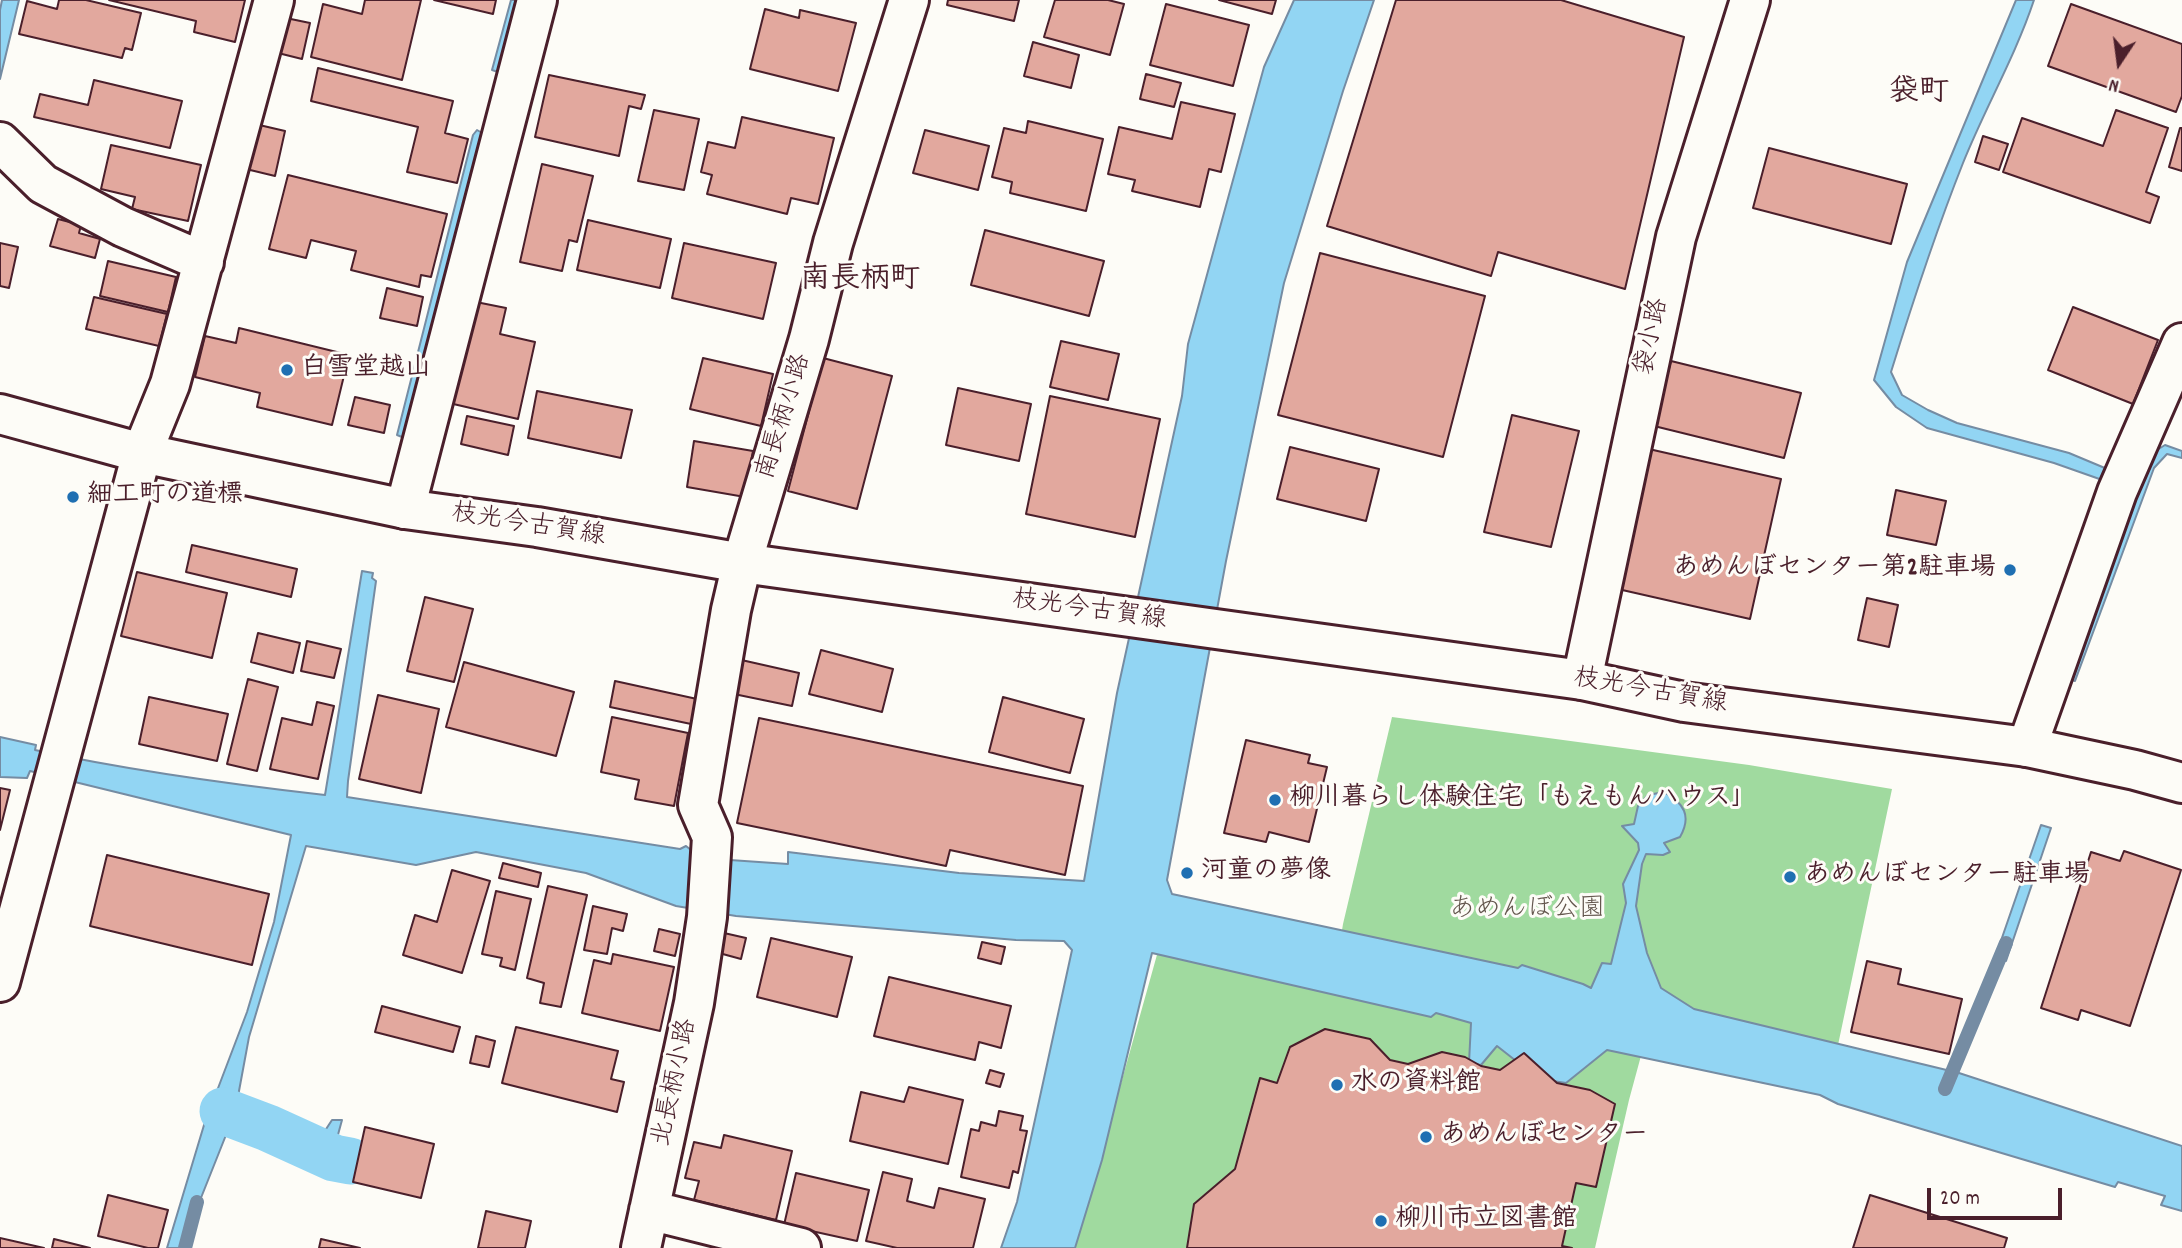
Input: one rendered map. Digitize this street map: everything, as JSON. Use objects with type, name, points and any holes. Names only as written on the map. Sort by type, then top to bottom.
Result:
[{"type":"street","points":[[0,982],[142,453],[170,384],[274,0]]},
{"type":"street","points":[[405,509],[537,0]]},
{"type":"street","name":"南長柄小路","points":[[712,837],[698,805],[741,562],[809,338],[833,243],[909,0]]},
{"type":"street","name":"袋小路","points":[[1582,680],[1675,237],[1750,0]]},
{"type":"street","points":[[0,142],[43,184],[123,227],[204,262]]},
{"type":"street","points":[[2027,747],[2121,481],[2182,343]]},
{"type":"street","name":"枝光今古賀線","points":[[0,414],[142,453],[405,509],[537,527],[741,562],[1582,680],[1684,702],[2027,747],[2182,783]]},
{"type":"street","name":"北長柄小路","points":[[641,1248],[694,1003],[706,917],[712,837]]},
{"type":"street","points":[[649,1210],[801,1248]]},
{"type":"green space","name":"あめんぼ公園","points":[[1392,717],[1749,765],[1892,789],[1838,1045],[1694,1009],[1645,1041],[1595,1248],[1075,1248],[1160,944],[1333,987],[1343,924]]},
{"type":"water","points":[[2,0],[19,0],[0,79],[0,10]]},
{"type":"water","points":[[511,0],[524,0],[504,74],[492,70]]},
{"type":"water","points":[[1294,0],[1374,0],[1284,283],[1226,561],[1167,880],[1172,894],[1518,968],[1522,965],[1591,988],[1602,963],[1611,964],[1626,903],[1623,884],[1639,850],[1638,843],[1622,826],[1634,824],[1638,806],[1648,795],[1664,792],[1677,801],[1684,811],[1684,829],[1680,837],[1664,843],[1670,852],[1663,855],[1646,854],[1636,906],[1647,953],[1661,988],[1694,1009],[1959,1073],[2182,1146],[2182,1211],[2161,1205],[2165,1196],[2118,1182],[2115,1187],[1838,1104],[1820,1095],[1607,1050],[1566,1083],[1539,1079],[1497,1046],[1481,1065],[1469,1063],[1471,1023],[1436,1013],[1431,1017],[1152,953],[1102,1160],[1075,1248],[1001,1248],[1017,1202],[1072,950],[1064,941],[1016,940],[736,916],[676,906],[586,873],[476,852],[416,865],[306,846],[249,1037],[234,1118],[311,1152],[332,1120],[342,1120],[330,1164],[320,1167],[228,1130],[181,1248],[167,1248],[204,1125],[247,1012],[274,922],[291,835],[30,771],[27,778],[0,777],[0,737],[36,745],[35,750],[107,764],[325,795],[362,571],[373,573],[372,578],[376,581],[347,797],[680,849],[686,846],[701,858],[788,864],[788,852],[959,873],[1084,881],[1117,693],[1182,396],[1188,344],[1264,67]]},
{"type":"water","points":[[2016,0],[2034,0],[1953,189],[1891,372],[1902,395],[1928,410],[1957,423],[2069,453],[2112,471],[2108,482],[2054,463],[1927,428],[1896,407],[1874,380],[1907,262]]},
{"type":"water","points":[[477,130],[484,134],[407,439],[397,435],[473,135]]},
{"type":"water","points":[[2165,445],[2182,451],[2182,458],[2167,454],[2154,468],[2075,681],[2064,678],[2150,449],[2157,450]]},
{"type":"water","points":[[2041,825],[2051,828],[2006,961],[1995,958]]},
{"type":"building","points":[[59,0],[86,0],[141,13],[132,50],[125,48],[122,58],[19,34],[27,1],[57,9]]},
{"type":"building","points":[[109,0],[245,0],[235,42],[194,32],[196,21]]},
{"type":"building","points":[[365,0],[421,0],[402,80],[311,57],[323,4],[362,14]]},
{"type":"building","points":[[434,0],[496,0],[493,14]]},
{"type":"building","points":[[948,0],[1019,0],[1014,21],[947,5]]},
{"type":"building","points":[[1055,0],[1108,0],[1124,4],[1110,55],[1044,37]]},
{"type":"building","points":[[1219,0],[1276,0],[1272,14]]},
{"type":"building","points":[[1396,0],[1561,0],[1684,37],[1625,289],[1498,252],[1491,276],[1327,226]]},
{"type":"building","points":[[1166,4],[1249,25],[1233,86],[1150,65]]},
{"type":"building","points":[[2071,4],[2182,44],[2182,96],[2176,112],[2048,66]]},
{"type":"building","points":[[765,9],[799,18],[800,10],[856,23],[838,91],[750,69]]},
{"type":"building","points":[[286,18],[310,23],[302,59],[278,53]]},
{"type":"building","points":[[1033,42],[1079,55],[1071,88],[1024,76]]},
{"type":"building","points":[[318,68],[453,101],[445,133],[468,139],[457,183],[407,172],[418,127],[311,101]]},
{"type":"building","points":[[1146,74],[1181,83],[1174,107],[1140,99]]},
{"type":"building","points":[[549,75],[645,95],[641,109],[629,106],[619,156],[535,137]]},
{"type":"building","points":[[94,80],[182,101],[170,148],[34,117],[40,94],[88,105]]},
{"type":"building","points":[[1181,102],[1235,114],[1221,172],[1209,169],[1200,207],[1132,191],[1135,180],[1108,174],[1119,127],[1172,139]]},
{"type":"building","points":[[654,110],[699,119],[684,190],[638,181]]},
{"type":"building","points":[[2116,110],[2168,128],[2146,192],[2159,197],[2150,223],[2003,172],[2022,118],[2103,146]]},
{"type":"building","points":[[742,117],[834,138],[818,204],[791,198],[787,214],[707,194],[712,175],[701,172],[708,142],[735,148]]},
{"type":"building","points":[[1028,121],[1103,139],[1086,211],[1010,193],[1012,182],[992,177],[1004,128],[1026,133]]},
{"type":"building","points":[[255,124],[285,131],[275,176],[246,169]]},
{"type":"building","points":[[2182,128],[2182,171],[2169,167]]},
{"type":"building","points":[[925,130],[989,146],[978,190],[913,173]]},
{"type":"building","points":[[1983,136],[2008,144],[1999,170],[1975,162]]},
{"type":"building","points":[[111,145],[201,165],[188,221],[132,209],[135,197],[101,189]]},
{"type":"building","points":[[1769,148],[1907,184],[1891,244],[1753,208]]},
{"type":"building","points":[[542,164],[593,176],[577,242],[569,240],[562,271],[520,262]]},
{"type":"building","points":[[288,175],[447,214],[431,277],[421,275],[419,287],[351,270],[356,251],[311,240],[306,258],[269,249]]},
{"type":"building","points":[[58,219],[81,225],[79,233],[100,239],[95,258],[50,246]]},
{"type":"building","points":[[588,220],[671,239],[660,288],[577,270]]},
{"type":"building","points":[[985,230],[1104,261],[1089,316],[971,285]]},
{"type":"building","points":[[0,243],[18,247],[9,288],[0,286]]},
{"type":"building","points":[[684,243],[776,263],[763,319],[672,298]]},
{"type":"building","points":[[1320,253],[1485,296],[1443,457],[1278,415]]},
{"type":"building","points":[[108,261],[176,277],[168,312],[100,296]]},
{"type":"building","points":[[387,288],[423,297],[417,326],[380,318]]},
{"type":"building","points":[[94,297],[167,314],[159,346],[86,329]]},
{"type":"building","points":[[471,301],[506,308],[500,334],[535,342],[518,419],[449,403]]},
{"type":"building","points":[[2073,307],[2158,340],[2133,404],[2048,370]]},
{"type":"building","points":[[239,328],[349,355],[332,425],[257,407],[260,393],[195,377],[205,336],[236,343]]},
{"type":"building","points":[[1061,341],[1119,354],[1108,400],[1050,387]]},
{"type":"building","points":[[703,358],[773,374],[761,426],[690,409]]},
{"type":"building","points":[[823,358],[892,376],[857,509],[788,491]]},
{"type":"building","points":[[1671,361],[1801,393],[1784,458],[1654,426]]},
{"type":"building","points":[[958,388],[1031,404],[1019,461],[946,445]]},
{"type":"building","points":[[537,391],[632,410],[621,458],[528,438]]},
{"type":"building","points":[[1050,396],[1160,419],[1135,537],[1026,514]]},
{"type":"building","points":[[355,397],[390,405],[384,433],[348,425]]},
{"type":"building","points":[[1512,415],[1579,431],[1551,547],[1484,532]]},
{"type":"building","points":[[467,416],[514,426],[508,455],[461,444]]},
{"type":"building","points":[[694,441],[753,451],[745,497],[687,487]]},
{"type":"building","points":[[1290,447],[1379,469],[1366,521],[1277,499]]},
{"type":"building","points":[[1640,447],[1781,479],[1750,619],[1609,587]]},
{"type":"building","points":[[1896,490],[1946,501],[1936,545],[1887,535]]},
{"type":"building","points":[[192,545],[297,569],[291,597],[186,572]]},
{"type":"building","points":[[137,572],[227,593],[212,658],[121,636]]},
{"type":"building","points":[[425,597],[473,609],[454,682],[407,671]]},
{"type":"building","points":[[1867,598],[1898,605],[1889,647],[1858,640]]},
{"type":"building","points":[[258,633],[300,643],[293,673],[251,662]]},
{"type":"building","points":[[307,641],[341,649],[334,678],[301,671]]},
{"type":"building","points":[[821,650],[893,669],[882,712],[809,694]]},
{"type":"building","points":[[737,659],[799,673],[792,706],[729,693]]},
{"type":"building","points":[[464,662],[574,692],[556,756],[446,727]]},
{"type":"building","points":[[248,679],[278,687],[257,771],[227,764]]},
{"type":"building","points":[[615,681],[697,699],[691,724],[610,707]]},
{"type":"building","points":[[378,695],[439,709],[421,793],[359,779]]},
{"type":"building","points":[[149,697],[228,714],[217,761],[139,744]]},
{"type":"building","points":[[1003,697],[1084,719],[1070,773],[989,752]]},
{"type":"building","points":[[317,702],[334,706],[318,779],[270,769],[282,718],[312,725]]},
{"type":"building","points":[[612,717],[688,733],[674,806],[635,799],[639,780],[601,772]]},
{"type":"building","points":[[759,718],[1083,786],[1065,875],[950,850],[946,866],[737,823]]},
{"type":"building","name":"柳川暮らし体験住宅「もえもんハウス」","points":[[1246,740],[1310,755],[1308,763],[1327,767],[1309,842],[1269,832],[1266,842],[1224,833]]},
{"type":"building","points":[[0,788],[10,790],[0,830]]},
{"type":"building","points":[[2124,851],[2181,870],[2130,1026],[2081,1010],[2078,1020],[2041,1008],[2091,852],[2120,861]]},
{"type":"building","points":[[107,855],[269,894],[252,965],[90,926]]},
{"type":"building","points":[[503,863],[541,873],[538,887],[499,878]]},
{"type":"building","points":[[452,870],[490,881],[462,973],[403,955],[415,915],[437,922]]},
{"type":"building","points":[[548,886],[587,895],[561,1007],[540,1003],[544,983],[527,978]]},
{"type":"building","points":[[496,891],[531,899],[515,970],[500,966],[502,958],[482,954]]},
{"type":"building","points":[[593,906],[627,914],[623,931],[612,928],[607,954],[584,950]]},
{"type":"building","points":[[659,929],[680,934],[675,956],[654,951]]},
{"type":"building","points":[[724,933],[746,938],[741,959],[719,953]]},
{"type":"building","points":[[771,938],[852,957],[837,1017],[757,997]]},
{"type":"building","points":[[982,942],[1005,947],[1001,964],[978,958]]},
{"type":"building","points":[[613,954],[674,967],[660,1031],[582,1013],[594,960],[611,964]]},
{"type":"building","points":[[1867,961],[1901,969],[1898,984],[1962,999],[1949,1054],[1851,1032]]},
{"type":"building","points":[[889,977],[1011,1006],[1001,1048],[979,1042],[975,1060],[874,1036]]},
{"type":"building","points":[[382,1006],[460,1027],[453,1052],[375,1032]]},
{"type":"building","points":[[516,1027],[618,1051],[611,1079],[624,1082],[617,1112],[502,1083]]},
{"type":"building","name":"あめんぼセンター","points":[[1325,1029],[1370,1039],[1390,1060],[1408,1064],[1442,1052],[1500,1070],[1524,1053],[1557,1083],[1590,1090],[1615,1104],[1596,1187],[1576,1183],[1562,1246],[1572,1248],[1187,1248],[1194,1204],[1235,1169],[1260,1078],[1277,1083],[1290,1047]]},
{"type":"building","points":[[476,1036],[495,1041],[489,1067],[470,1063]]},
{"type":"building","points":[[990,1070],[1004,1074],[1000,1087],[986,1083]]},
{"type":"building","points":[[909,1087],[963,1100],[948,1164],[850,1141],[861,1092],[904,1102]]},
{"type":"building","points":[[999,1111],[1023,1116],[1020,1130],[1027,1131],[1018,1173],[1013,1171],[1009,1188],[961,1177],[971,1129],[979,1131],[981,1122],[996,1126]]},
{"type":"building","points":[[365,1127],[434,1144],[421,1198],[353,1182]]},
{"type":"building","points":[[724,1135],[792,1151],[776,1220],[694,1200],[699,1181],[685,1178],[694,1142],[721,1148]]},
{"type":"building","points":[[883,1172],[912,1179],[907,1201],[934,1208],[939,1188],[985,1199],[973,1248],[897,1248],[866,1241]]},
{"type":"building","points":[[796,1173],[869,1190],[857,1241],[784,1225]]},
{"type":"building","points":[[108,1195],[168,1210],[158,1248],[98,1236]]},
{"type":"building","points":[[1870,1195],[2007,1238],[2004,1248],[1853,1248]]},
{"type":"building","points":[[486,1211],[531,1221],[525,1248],[478,1248]]},
{"type":"building","points":[[0,1238],[44,1248],[0,1248]]},
{"type":"building","points":[[54,1239],[90,1248],[52,1248]]},
{"type":"building","points":[[321,1239],[360,1248],[319,1248]]},
{"type":"waterway","points":[[1945,1089],[2006,943]]},
{"type":"waterway","points":[[223,1111],[334,1158],[350,1161]]},
{"type":"waterway","points":[[185,1248],[197,1202]]},
{"type":"place","name":"白雪堂越山","points":[[287,370]]},
{"type":"place","name":"細工町の道標","points":[[73,497]]},
{"type":"place","name":"あめんぼセンター第2駐車場","points":[[2010,570]]},
{"type":"place","name":"柳川暮らし体験住宅「もえもんハウス」","points":[[1275,800]]},
{"type":"place","name":"河童の夢像","points":[[1187,873]]},
{"type":"place","name":"あめんぼセンター駐車場","points":[[1790,877]]},
{"type":"place","name":"水の資料館","points":[[1337,1085]]},
{"type":"place","name":"あめんぼセンター","points":[[1426,1137]]},
{"type":"place","name":"柳川市立図書館","points":[[1381,1221]]},
{"type":"district","name":"袋町","points":[[1919,95]]},
{"type":"district","name":"南長柄町","points":[[860,282]]}]
